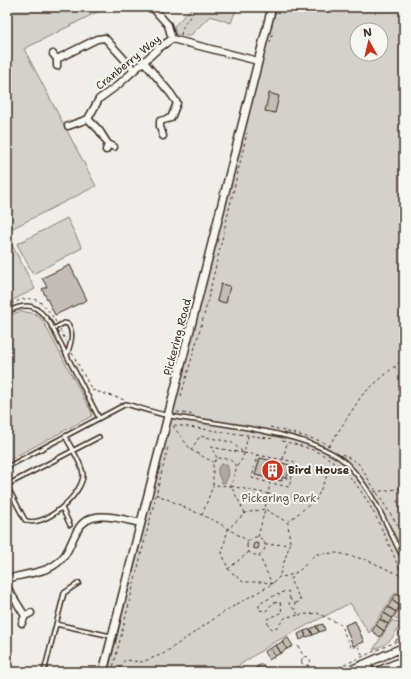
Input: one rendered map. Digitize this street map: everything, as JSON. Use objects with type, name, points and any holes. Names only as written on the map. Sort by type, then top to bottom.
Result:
[{"type":"street","points":[[152,7],[168,25],[172,39]]},
{"type":"street","name":"Pickering Road","points":[[103,672],[272,7]]},
{"type":"street","points":[[57,66],[55,56],[97,39],[105,38],[134,70]]},
{"type":"street","name":"Cranberry Way","points":[[88,119],[99,99],[118,85],[159,48],[172,39],[258,61]]},
{"type":"street","points":[[144,62],[177,103],[171,118],[160,121],[163,136]]},
{"type":"street","points":[[68,126],[88,119],[99,130],[109,147]]},
{"type":"street","points":[[7,578],[35,574],[54,566],[69,551],[77,530],[88,520],[98,516],[109,516],[141,523]]},
{"type":"street","points":[[7,587],[28,615],[22,623]]},
{"type":"street","points":[[346,672],[404,647]]},
{"type":"street","points":[[376,672],[404,660]]},
{"type":"street","points":[[367,664],[370,672]]},
{"type":"lane","points":[[7,312],[22,305],[33,306],[42,312],[53,329],[99,418]]},
{"type":"lane","points":[[53,329],[64,323],[68,324],[71,328],[71,340],[66,355]]},
{"type":"lane","points":[[7,467],[126,404],[167,416],[261,431],[307,442],[334,453],[349,465],[369,493],[404,560]]},
{"type":"lane","points":[[65,436],[73,451],[82,470],[84,477],[73,498],[62,508],[40,521],[29,522],[25,520],[7,485],[73,451],[99,437]]},
{"type":"lane","points":[[62,508],[70,525]]},
{"type":"lane","points":[[44,672],[64,593],[79,583]]},
{"type":"lane","points":[[56,624],[112,636]]},
{"type":"path","points":[[7,11],[18,7]]},
{"type":"path","points":[[180,40],[184,21],[191,16],[196,7]]},
{"type":"path","points":[[270,45],[274,30]]},
{"type":"path","points":[[181,396],[205,312],[248,132]]},
{"type":"path","points":[[327,450],[362,395],[404,358]]},
{"type":"path","points":[[394,366],[404,377]]},
{"type":"path","points":[[171,433],[173,425]]},
{"type":"path","points":[[173,425],[190,429],[248,435],[287,442],[307,448],[329,458],[347,473],[363,495],[404,577]]},
{"type":"path","points":[[173,425],[191,450],[213,463]]},
{"type":"path","points":[[245,513],[231,486],[236,466],[243,458],[248,435]]},
{"type":"path","points":[[191,450],[200,436],[231,442],[244,453]]},
{"type":"path","points":[[112,672],[169,440]]},
{"type":"path","points":[[282,460],[287,442]]},
{"type":"path","points":[[218,458],[211,447],[257,455],[282,460],[296,462],[290,487],[252,478],[257,455]]},
{"type":"path","points":[[201,515],[213,486],[213,463],[218,458]]},
{"type":"path","points":[[218,458],[229,459],[236,466]]},
{"type":"path","points":[[288,523],[316,500],[333,462]]},
{"type":"path","points":[[258,537],[270,483]]},
{"type":"path","points":[[213,486],[231,486],[268,494],[316,500]]},
{"type":"path","points":[[369,493],[404,488]]},
{"type":"path","points":[[156,494],[201,515],[248,541]]},
{"type":"path","points":[[404,500],[397,501],[404,515]]},
{"type":"path","points":[[272,584],[264,582],[243,582],[228,569],[222,553],[228,529],[245,513],[265,509],[288,523]]},
{"type":"path","points":[[116,672],[125,660],[142,662],[163,654],[227,610],[272,584],[279,577],[290,544],[288,523]]},
{"type":"path","points":[[258,537],[263,540],[265,545],[264,551],[259,555],[254,555],[249,552],[247,547],[248,541],[252,538],[258,537]]},
{"type":"path","points":[[265,545],[290,544]]},
{"type":"path","points":[[228,569],[249,552]]},
{"type":"path","points":[[279,577],[292,576],[307,564],[314,554],[338,553],[367,560],[404,577]]},
{"type":"path","points":[[259,555],[272,584]]},
{"type":"path","points":[[292,576],[290,580],[301,601],[295,603]]},
{"type":"path","points":[[299,615],[289,604],[290,599],[288,591],[284,591],[280,595],[277,594],[270,600],[259,605],[259,610],[266,611],[273,603],[280,602],[282,612],[267,619],[268,625],[272,629],[277,627],[286,617],[317,613],[340,624],[351,648],[358,646],[363,656]]},
{"type":"path","points":[[290,599],[295,603]]},
{"type":"path","points":[[295,603],[295,610]]},
{"type":"path","points":[[396,642],[404,624]]},
{"type":"path","points":[[328,672],[404,638]]},
{"type":"path","points":[[298,646],[304,657],[302,664],[308,665]]},
{"type":"path","points":[[304,657],[307,656],[310,659],[311,662],[308,665]]},
{"type":"path","points":[[308,665],[312,672]]},
{"type":"green space","points":[[13,7],[107,7],[24,49],[96,186],[7,231],[7,9]]},
{"type":"green space","points":[[193,7],[237,7],[231,23],[210,16],[190,36],[176,35],[174,26]]},
{"type":"green space","name":"Pickering Park","points":[[274,7],[387,7],[404,9],[404,597],[396,592],[394,594],[369,633],[350,603],[273,643],[229,672],[108,672]]},
{"type":"green space","points":[[67,218],[82,248],[33,274],[17,244]]},
{"type":"green space","points":[[7,235],[35,289],[7,303]]},
{"type":"green space","points":[[21,311],[36,314],[43,321],[92,413],[92,416],[7,461],[7,317]]},
{"type":"green space","points":[[404,601],[404,620],[402,622],[394,617]]},
{"type":"green space","points":[[392,620],[400,624],[395,634],[387,643],[373,650]]},
{"type":"shaded area","points":[[221,464],[227,465],[229,470],[225,483],[222,483],[218,474],[218,468]]},
{"type":"building","points":[[269,93],[279,96],[275,113],[265,111]]},
{"type":"building","points":[[70,265],[87,300],[55,315],[42,289],[47,287],[42,278]]},
{"type":"building","points":[[221,284],[230,286],[226,303],[217,301]]},
{"type":"building","name":"Bird House","points":[[260,458],[290,465],[287,478],[282,477],[282,481],[255,475]]},
{"type":"building","points":[[256,543],[259,546],[256,549],[253,546]]},
{"type":"building","points":[[396,594],[404,600],[400,606],[392,600]]},
{"type":"building","points":[[392,600],[400,606],[396,612],[388,607]]},
{"type":"building","points":[[388,607],[396,612],[392,618],[384,613]]},
{"type":"building","points":[[384,613],[392,618],[388,624],[380,619]]},
{"type":"building","points":[[380,619],[388,624],[384,631],[376,625]]},
{"type":"building","points":[[355,621],[364,642],[353,646],[345,625]]},
{"type":"building","points":[[323,624],[325,630],[319,632],[316,626]]},
{"type":"building","points":[[376,625],[384,631],[380,637],[372,631]]},
{"type":"building","points":[[316,626],[319,632],[313,635],[310,629]]},
{"type":"building","points":[[310,629],[313,635],[306,637],[304,631]]},
{"type":"building","points":[[304,631],[306,637],[300,640],[298,634]]},
{"type":"building","points":[[288,638],[293,646],[287,649],[282,642]]},
{"type":"building","points":[[282,642],[287,649],[281,653],[276,645]]},
{"type":"building","points":[[276,645],[281,653],[275,656],[270,648]]},
{"type":"building","points":[[270,648],[275,656],[269,660],[264,652]]},
{"type":"building","points":[[262,664],[266,669],[259,672],[256,667]]},
{"type":"place","name":"Bird House","points":[[273,470]]}]
